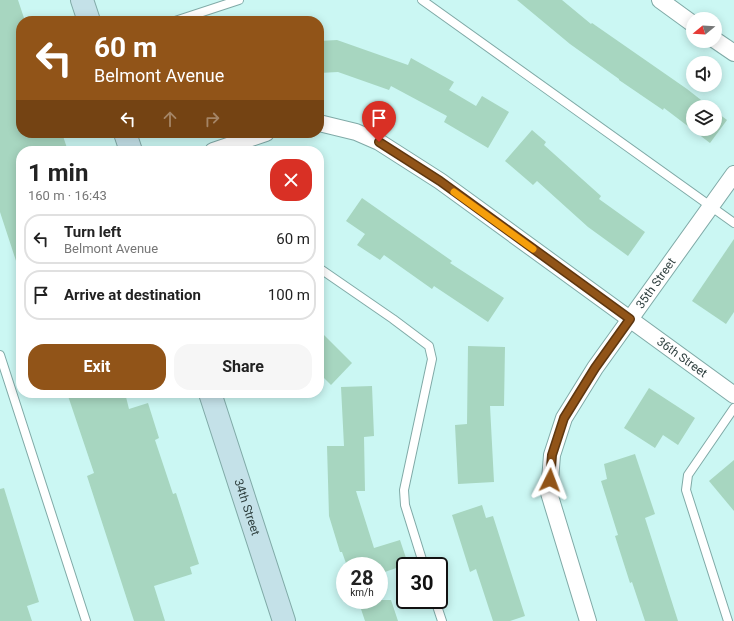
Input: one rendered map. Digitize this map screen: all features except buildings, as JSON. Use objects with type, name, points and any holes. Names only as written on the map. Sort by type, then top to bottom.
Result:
[{"type":"main road","points":[[82,0],[87,16]]},
{"type":"main road","name":"34th Street","points":[[212,398],[284,621]]},
{"type":"street","points":[[660,0],[686,19]]},
{"type":"street","points":[[722,45],[734,54]]},
{"type":"street","name":"36th Street","points":[[324,125],[356,132],[379,142],[440,181],[734,395]]},
{"type":"street","points":[[228,146],[251,138]]},
{"type":"street","name":"35th Street","points":[[588,621],[549,493],[552,455],[564,418],[595,368],[734,174]]},
{"type":"lane","points":[[190,16],[239,0]]},
{"type":"lane","points":[[422,0],[734,223]]},
{"type":"lane","points":[[324,270],[394,319],[429,346],[432,359],[404,490],[405,505],[421,557]]},
{"type":"lane","points":[[0,355],[86,621]]},
{"type":"lane","points":[[728,621],[686,490],[688,474],[734,408]]},
{"type":"lane","points":[[438,609],[442,621]]},
{"type":"slow traffic","points":[[454,192],[533,249]]},
{"type":"route","points":[[379,142],[440,181],[630,319],[595,368],[564,418],[552,455],[550,480]]}]
